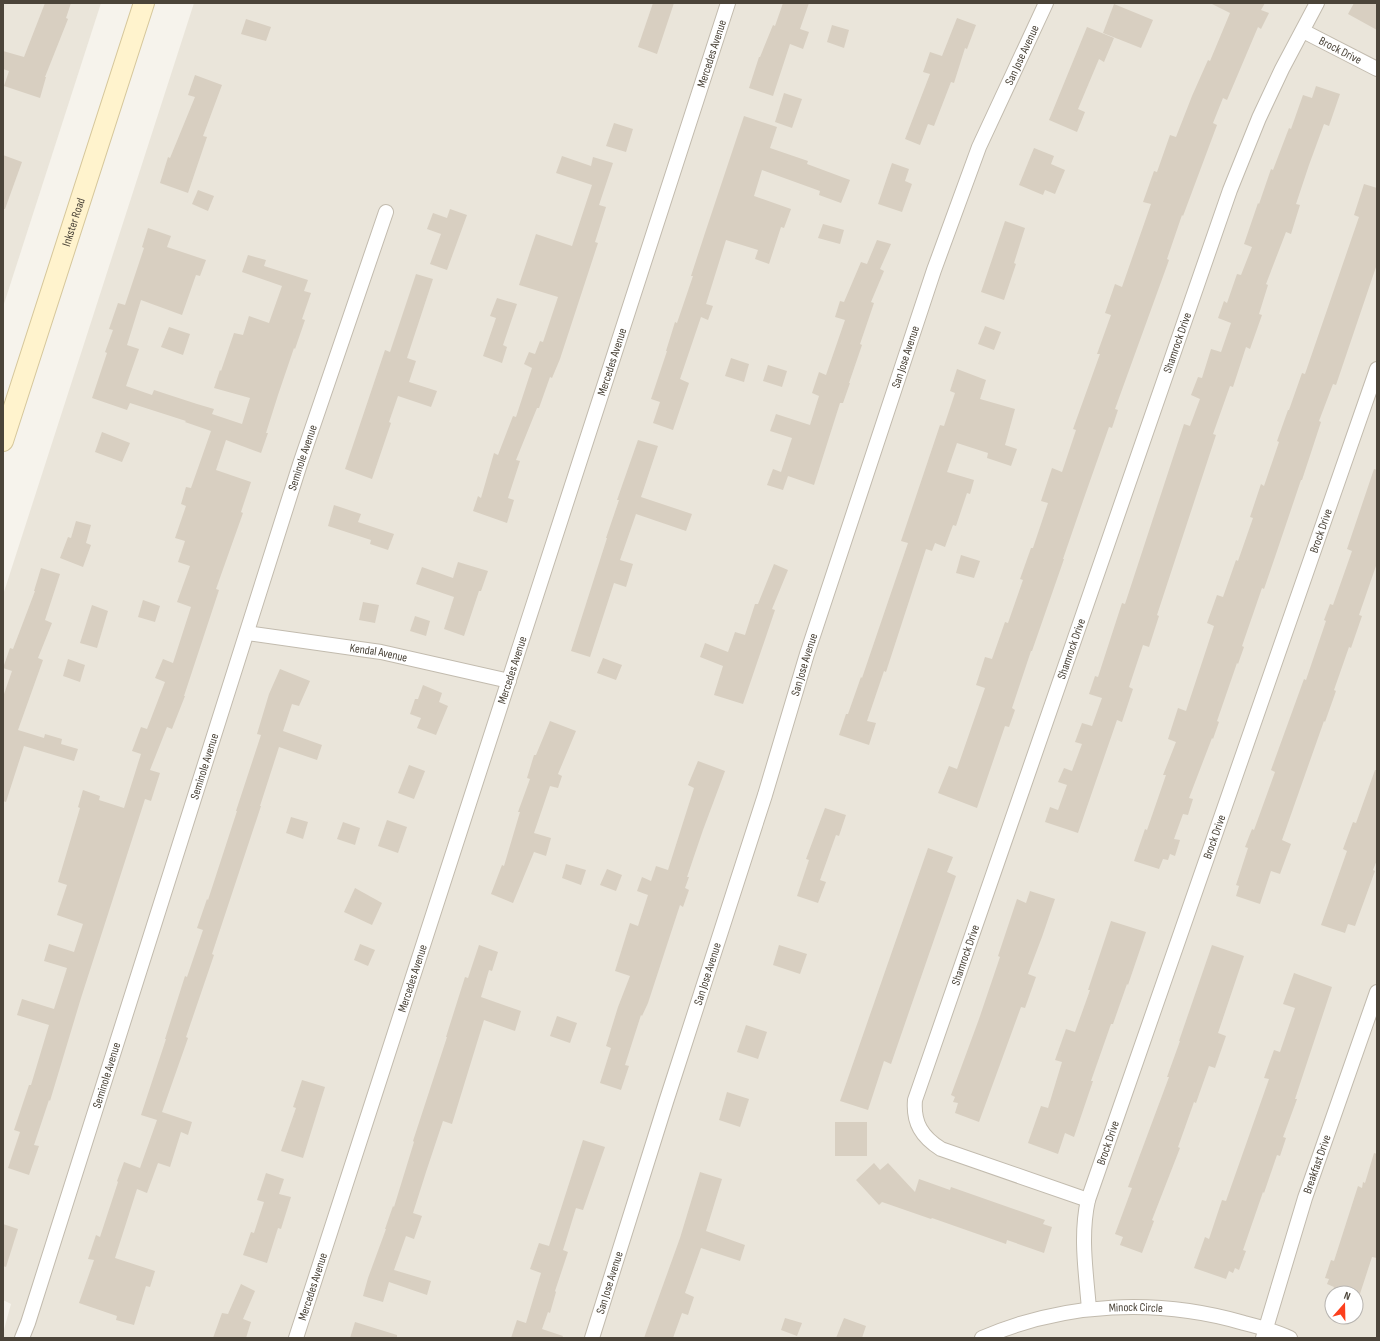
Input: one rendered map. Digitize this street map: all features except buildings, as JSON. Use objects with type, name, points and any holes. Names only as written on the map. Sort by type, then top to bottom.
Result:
[{"type":"main road","name":"Inkster Road","points":[[3,441],[144,3]]},
{"type":"street","name":"Mercedes Avenue","points":[[296,1338],[510,681],[728,3]]},
{"type":"street","name":"San Jose Avenue","points":[[592,1338],[765,795],[807,654],[934,270],[979,147],[1046,3]]},
{"type":"street","name":"Shamrock Drive","points":[[1088,1200],[941,1149],[931,1143],[922,1133],[914,1111],[915,1100],[1230,190],[1259,118],[1317,3]]},
{"type":"street","name":"Brock Drive","points":[[1303,31],[1377,69]]},
{"type":"street","name":"Seminole Avenue","points":[[22,1338],[300,464],[386,212]]},
{"type":"street","name":"Brock Drive","points":[[1089,1309],[1083,1239],[1084,1216],[1088,1200],[1377,369]]},
{"type":"street","name":"Kendal Avenue","points":[[246,633],[381,652],[510,681]]},
{"type":"street","name":"Breakfast Drive","points":[[1264,1333],[1305,1198],[1377,992]]},
{"type":"street","name":"Minock Circle","points":[[982,1338],[1023,1323],[1058,1314],[1089,1309],[1126,1306],[1184,1309],[1221,1316],[1264,1333],[1290,1338]]},
{"type":"street","points":[[28,1323],[29,1338]]},
{"type":"shaded area","points":[[3,3],[101,3],[3,307]]},
{"type":"shaded area","points":[[194,3],[1377,3],[1377,1338],[3,1338],[11,1304],[3,1300],[3,595]]}]
